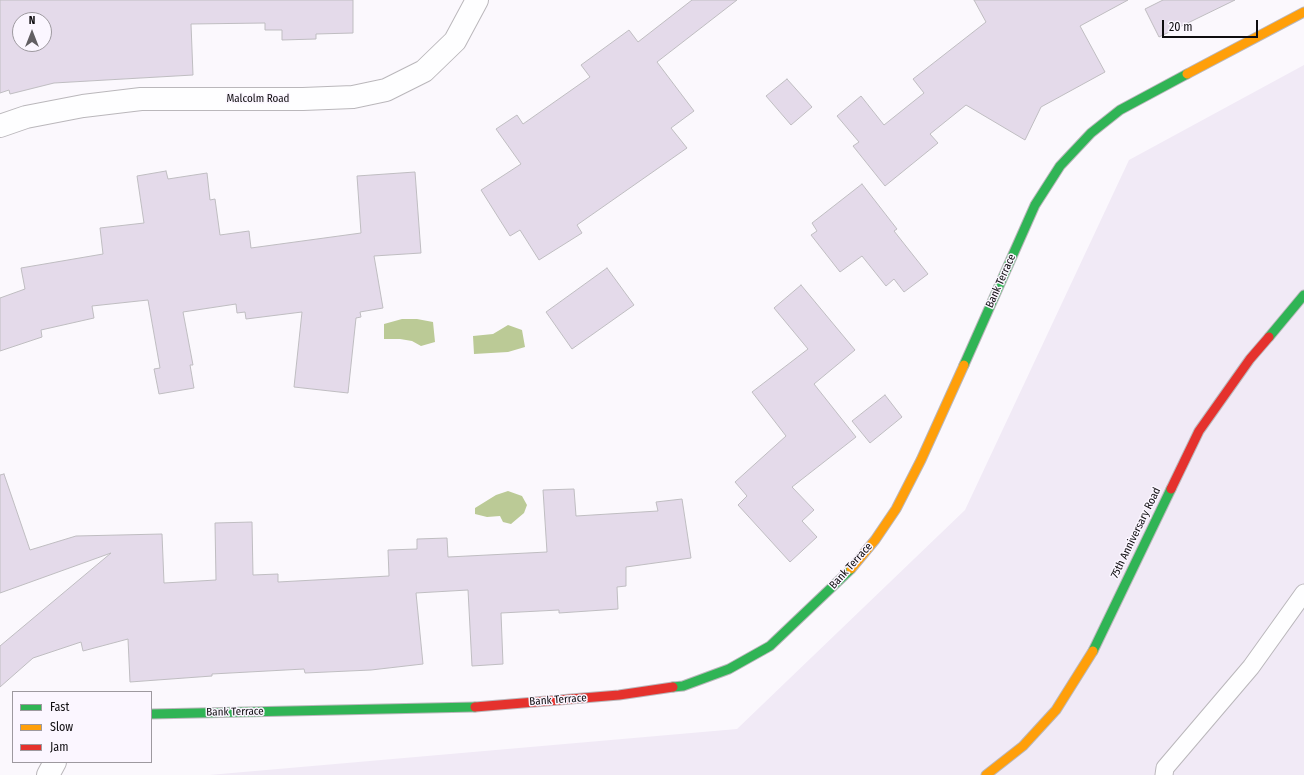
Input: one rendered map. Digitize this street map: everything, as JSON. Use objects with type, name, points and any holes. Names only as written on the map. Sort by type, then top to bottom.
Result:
[{"type":"street","name":"Malcolm Road","points":[[0,126],[26,117],[83,106],[142,99],[303,99],[353,97],[386,90],[424,71],[455,41],[477,0]]},
{"type":"street","name":"Bank Terrace","points":[[152,714],[457,708],[619,695],[683,686],[730,669],[770,646],[848,572],[875,540],[896,509],[921,460],[1035,205],[1060,166],[1091,132],[1120,110],[1304,12]]},
{"type":"street","name":"75th Anniversary Road","points":[[986,775],[1023,746],[1056,710],[1091,655],[1199,431],[1250,359],[1304,295]]},
{"type":"street","points":[[48,775],[54,763]]},
{"type":"lane","points":[[1163,773],[1251,667],[1304,593]]},
{"type":"shaded area","points":[[1304,65],[1304,775],[209,775],[737,729],[965,510],[1129,160]]},
{"type":"shaded area","points":[[402,319],[417,319],[433,322],[435,342],[421,346],[412,341],[384,339],[384,324]]},
{"type":"shaded area","points":[[508,325],[522,330],[525,347],[508,352],[474,354],[473,336],[493,334]]},
{"type":"shaded area","points":[[508,491],[522,496],[527,505],[524,513],[511,524],[503,522],[500,516],[487,517],[475,514],[475,508],[496,495]]},
{"type":"building","points":[[0,0],[353,0],[353,33],[316,34],[316,39],[282,40],[282,30],[265,30],[265,23],[191,24],[193,75],[54,83],[10,94],[9,90],[0,93]]},
{"type":"building","points":[[692,0],[737,0],[657,62],[694,111],[671,128],[687,148],[577,225],[582,233],[539,260],[520,230],[510,236],[481,190],[521,164],[496,129],[517,115],[523,124],[590,77],[581,65],[629,30],[638,42]]},
{"type":"building","points":[[974,0],[1128,0],[1080,26],[1105,72],[1041,107],[1025,140],[966,105],[930,134],[938,143],[885,186],[853,146],[859,142],[837,116],[861,96],[884,125],[924,93],[913,79],[986,22]]},
{"type":"building","points":[[1163,0],[1235,0],[1159,37],[1145,9]]},
{"type":"building","points":[[787,79],[812,107],[791,125],[766,96]]},
{"type":"building","points":[[166,171],[168,179],[207,173],[210,200],[215,199],[220,235],[249,231],[251,248],[361,233],[357,176],[415,172],[421,253],[374,256],[383,308],[360,312],[361,317],[356,318],[348,393],[294,387],[302,312],[246,319],[245,312],[237,313],[236,304],[183,312],[193,365],[190,365],[194,388],[159,394],[154,369],[160,368],[148,300],[92,306],[94,318],[41,330],[42,337],[0,351],[0,298],[25,289],[21,268],[103,254],[100,228],[144,223],[137,176]]},
{"type":"building","points":[[862,184],[897,229],[894,231],[928,274],[904,292],[894,279],[886,286],[862,256],[840,272],[811,235],[817,231],[812,223]]},
{"type":"building","points":[[607,268],[634,305],[572,349],[546,312]]},
{"type":"building","points":[[801,285],[855,350],[814,384],[856,437],[792,487],[814,510],[802,521],[817,537],[790,562],[738,505],[747,496],[735,482],[786,436],[752,392],[808,349],[774,308]]},
{"type":"building","points":[[885,395],[902,417],[870,443],[852,421]]},
{"type":"building","points":[[4,474],[30,550],[76,536],[162,534],[164,583],[216,580],[215,523],[252,522],[253,575],[278,574],[278,582],[389,576],[388,550],[417,549],[417,539],[447,538],[448,557],[547,552],[543,490],[574,489],[576,516],[658,511],[656,502],[682,499],[691,558],[626,567],[626,586],[617,587],[618,609],[559,613],[559,610],[501,613],[503,664],[472,666],[468,590],[416,593],[423,664],[371,670],[305,673],[304,669],[212,674],[212,676],[130,682],[128,639],[83,651],[81,642],[33,658],[0,687],[0,646],[111,553],[0,593],[0,475]]},
{"type":"traffic: fast","points":[[964,365],[1035,205],[1060,166],[1091,133],[1120,110],[1187,74]]},
{"type":"traffic: fast","points":[[1269,337],[1304,295]]},
{"type":"traffic: fast","points":[[1093,651],[1171,489]]},
{"type":"traffic: fast","points":[[673,687],[683,686],[729,669],[770,646],[851,569]]},
{"type":"traffic: fast","points":[[152,714],[475,707]]},
{"type":"traffic: slow","points":[[1187,74],[1304,12]]},
{"type":"traffic: slow","points":[[851,569],[875,540],[896,509],[921,460],[964,365]]},
{"type":"traffic: slow","points":[[986,775],[1023,746],[1056,710],[1093,651]]},
{"type":"traffic: jam","points":[[1171,489],[1199,431],[1250,359],[1269,337]]},
{"type":"traffic: jam","points":[[475,707],[619,695],[673,687]]}]
